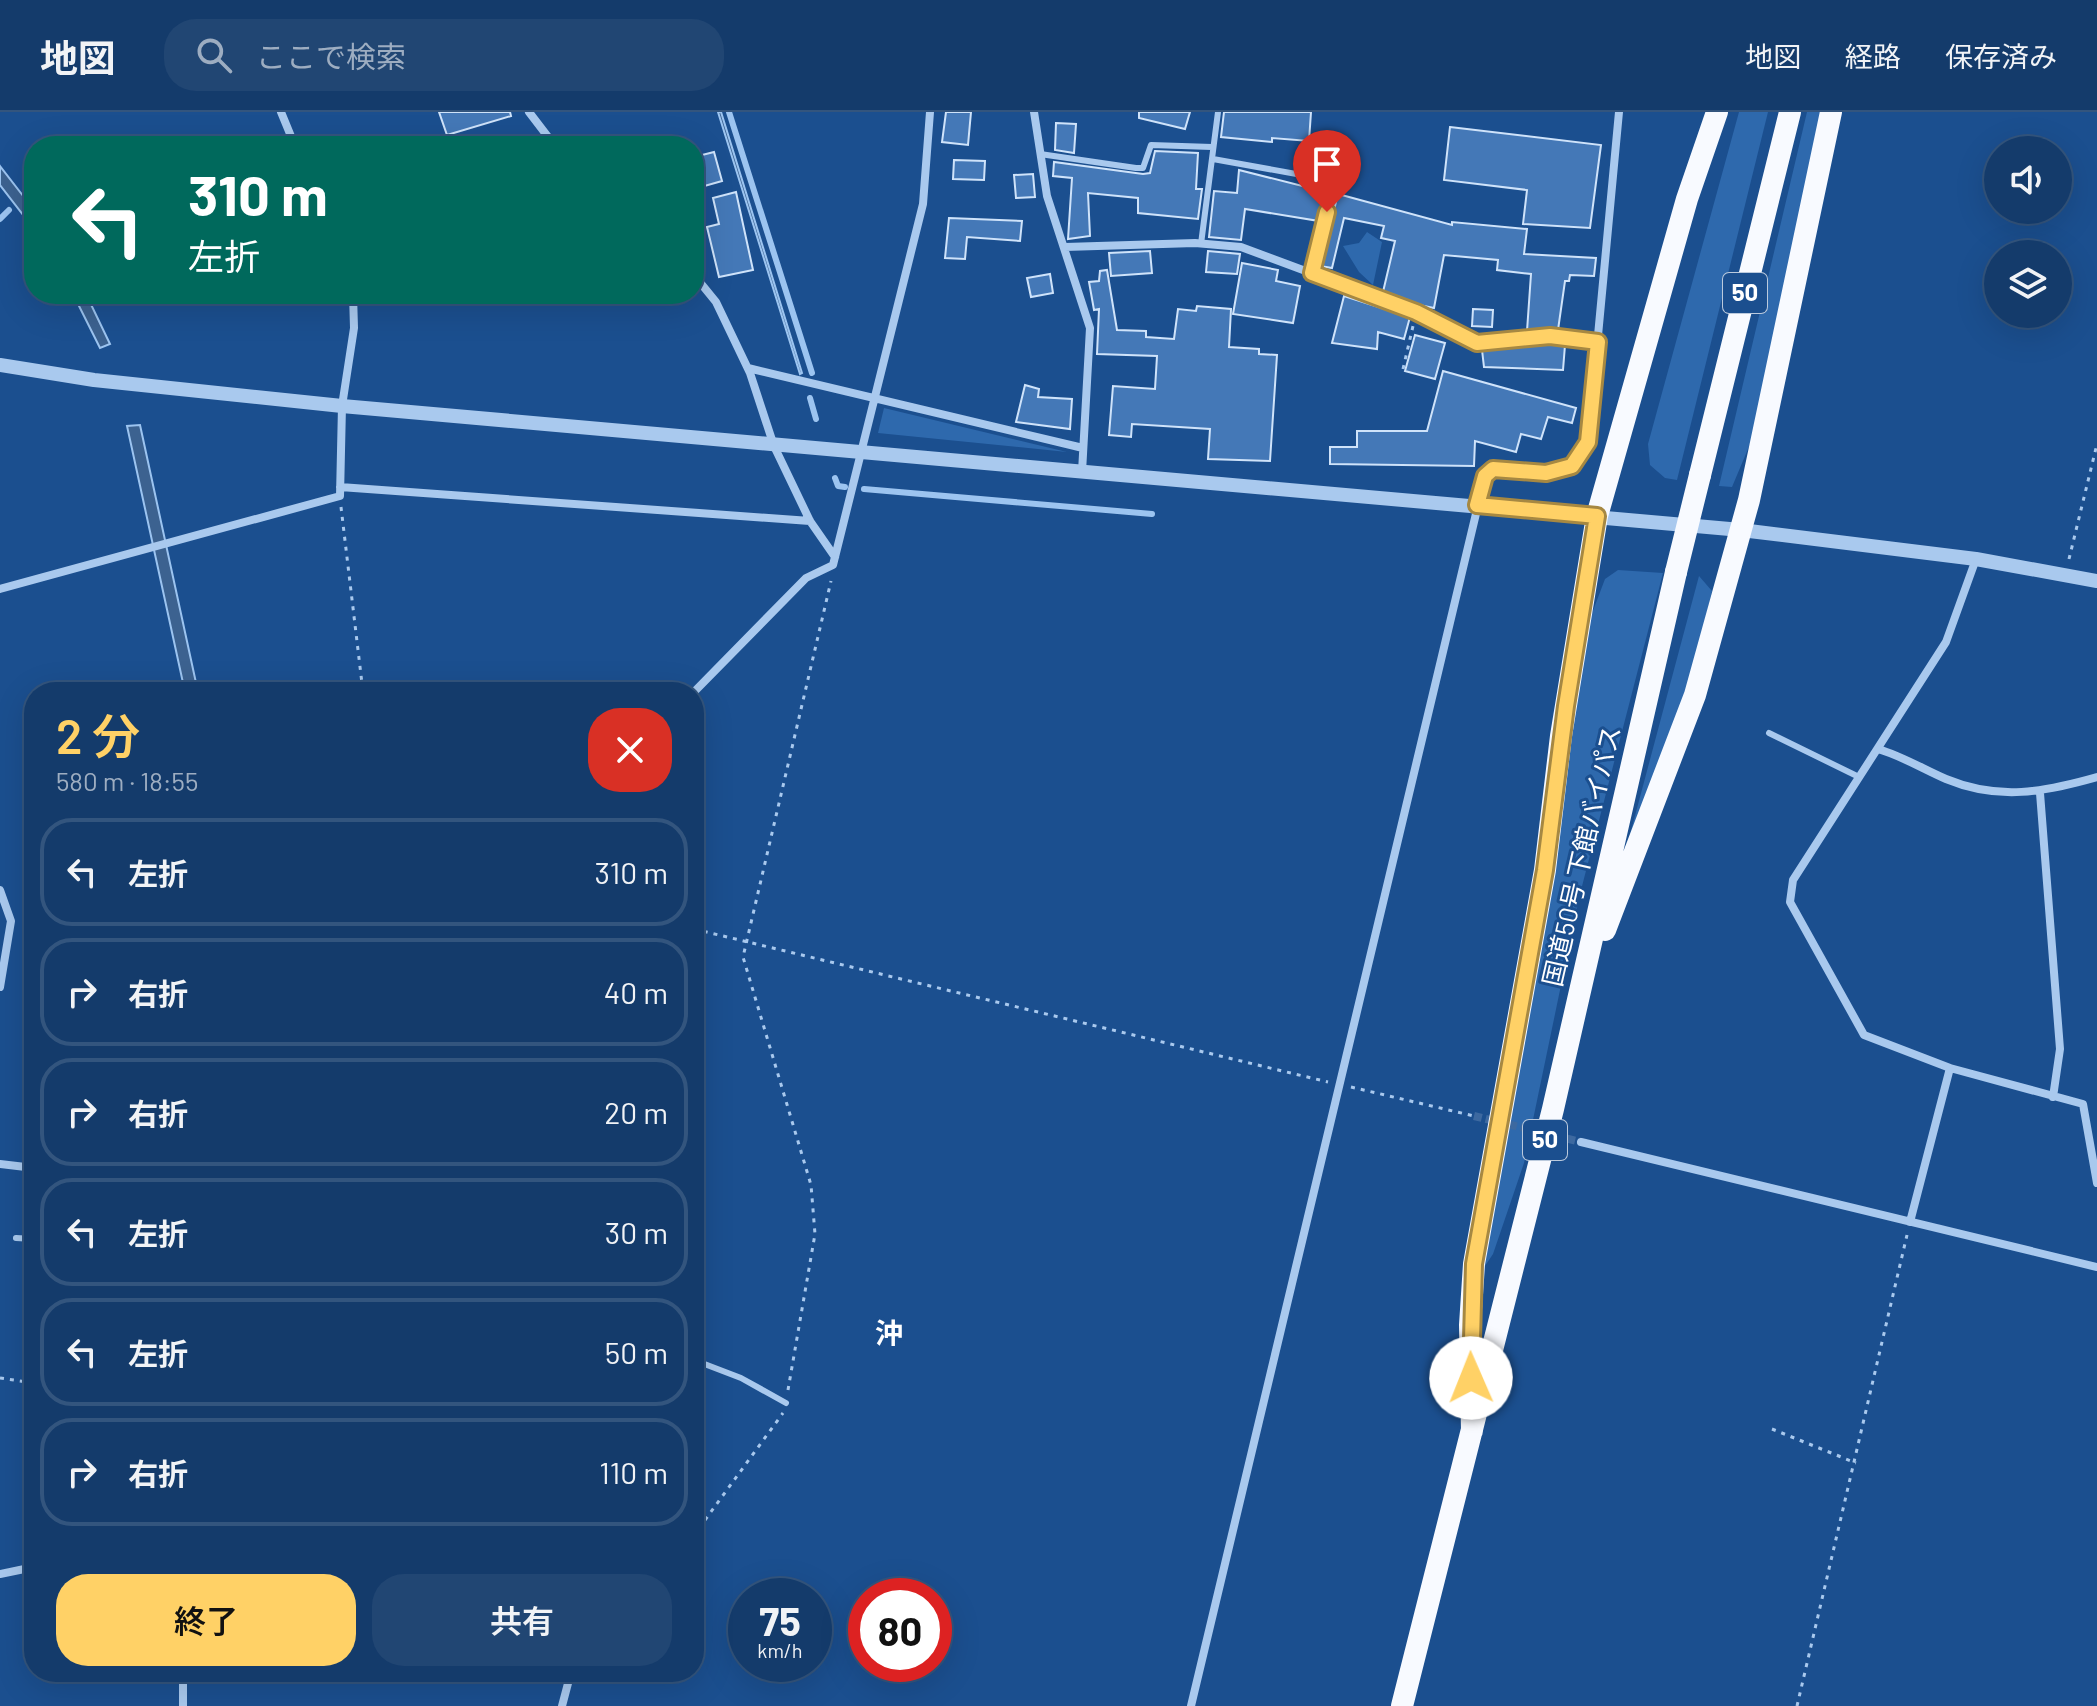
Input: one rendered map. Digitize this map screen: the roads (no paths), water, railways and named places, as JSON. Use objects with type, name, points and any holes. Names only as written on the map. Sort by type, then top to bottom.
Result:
[{"type":"highway","points":[[1472,1431],[1470,1325],[1474,1264],[1545,870],[1568,691],[1597,516],[1687,199],[1717,112]]},
{"type":"highway","name":"国道50号 下館バイパス","points":[[1402,1706],[1575,1010],[1676,572],[1790,112]]},
{"type":"highway","points":[[1575,1010],[1695,695],[1741,530],[1795,295],[1831,112]]},
{"type":"street","points":[[281,112],[291,136]]},
{"type":"street","points":[[529,112],[547,136]]},
{"type":"street","points":[[704,682],[806,578],[834,561],[923,204],[930,112]]},
{"type":"street","points":[[1034,112],[1047,196],[1090,328],[1082,472]]},
{"type":"street","points":[[1191,1706],[1337,1084],[1485,476],[1493,469],[1546,473],[1572,466],[1588,442],[1619,112]]},
{"type":"street","points":[[1065,247],[1201,244],[1241,247],[1416,312],[1477,343],[1550,336],[1598,342]]},
{"type":"street","points":[[704,287],[716,302],[748,368],[774,446],[810,521],[834,561]]},
{"type":"street","points":[[340,492],[342,406],[354,328],[353,304]]},
{"type":"street","points":[[0,365],[94,380],[342,406],[1741,530],[1976,559],[2097,581]]},
{"type":"street","points":[[748,368],[1083,448]]},
{"type":"street","points":[[0,589],[340,492],[810,521]]},
{"type":"street","points":[[1976,559],[1946,642],[1793,880],[1790,902],[1864,1035],[1950,1068],[2083,1104],[2097,1183]]},
{"type":"street","points":[[1878,749],[1899,755],[1968,788],[2004,794],[2040,793],[2097,777]]},
{"type":"street","points":[[2040,793],[2060,1049],[2053,1097]]},
{"type":"street","points":[[0,890],[11,921],[0,987]]},
{"type":"street","points":[[1910,1222],[1950,1068]]},
{"type":"street","points":[[1581,1142],[2097,1267]]},
{"type":"street","points":[[0,1164],[24,1167]]},
{"type":"street","points":[[0,1574],[24,1569]]},
{"type":"street","points":[[183,1682],[183,1706]]},
{"type":"street","points":[[562,1706],[568,1682]]},
{"type":"lane","points":[[1201,244],[1218,112]]},
{"type":"lane","points":[[1312,273],[1345,140]]},
{"type":"lane","points":[[1040,154],[1143,168],[1151,145],[1212,147]]},
{"type":"lane","points":[[1213,159],[1335,181]]},
{"type":"lane","points":[[1769,733],[1859,777]]},
{"type":"lane","points":[[16,1238],[24,1238]]},
{"type":"lane","points":[[704,1364],[741,1378],[786,1403]]},
{"type":"waterway","points":[[729,112],[812,373]]},
{"type":"waterway","points":[[0,219],[9,210]]},
{"type":"waterway","points":[[810,398],[816,419]]},
{"type":"waterway","points":[[835,478],[838,486],[845,487]]},
{"type":"waterway","points":[[864,489],[1152,514]]},
{"type":"tunnel","points":[[1474,1116],[1581,1142]]},
{"type":"district","name":"沖","points":[[889,1333]]}]
